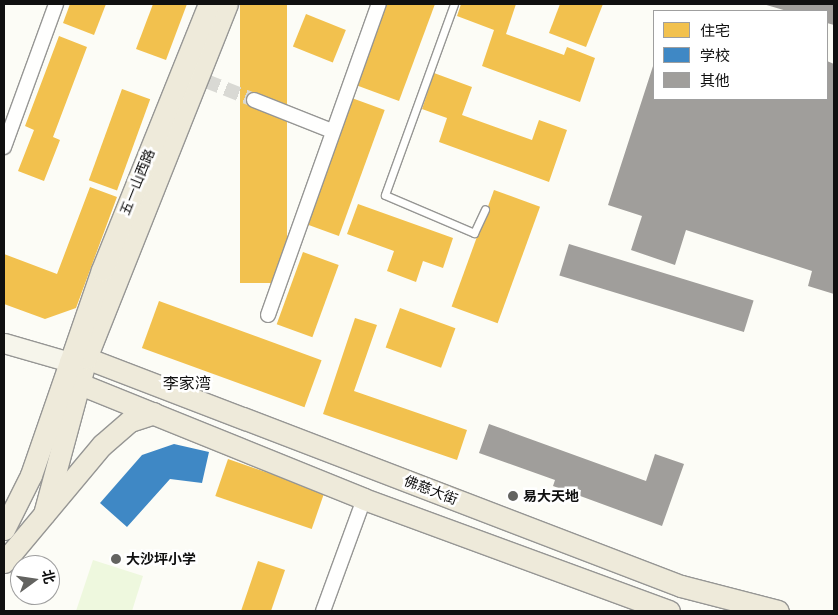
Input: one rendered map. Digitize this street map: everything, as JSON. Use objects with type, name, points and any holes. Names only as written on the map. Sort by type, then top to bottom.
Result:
[{"type":"main road","name":"五一山西路","points":[[78,360],[209,4]]},
{"type":"main road","name":"五一山西路","points":[[78,360],[201,79],[227,4]]},
{"type":"main road","points":[[44,514],[80,384],[78,360]]},
{"type":"main road","points":[[4,529],[31,475],[78,360]]},
{"type":"main road","name":"佛慈大街","points":[[78,360],[681,586],[778,611]]},
{"type":"main road","points":[[80,384],[154,412],[364,499],[669,611]]},
{"type":"main road","points":[[4,562],[102,445],[130,421],[154,412]]},
{"type":"street","points":[[4,146],[56,4]]},
{"type":"street","points":[[268,315],[378,4]]},
{"type":"street","points":[[254,100],[332,130]]},
{"type":"street","points":[[4,343],[78,360]]},
{"type":"street","points":[[322,611],[364,499]]},
{"type":"lane","points":[[454,4],[385,194],[474,233],[485,209]]},
{"type":"green space","points":[[93,560],[143,576],[132,611],[76,611]]},
{"type":"building: 住宅","points":[[70,4],[106,4],[94,35],[63,23]]},
{"type":"building: 住宅","points":[[153,4],[187,4],[166,60],[136,49]]},
{"type":"building: 住宅","points":[[240,4],[287,4],[287,283],[240,283]]},
{"type":"building: 住宅","points":[[383,4],[435,4],[399,101],[353,84]]},
{"type":"building: 住宅","points":[[461,4],[516,4],[506,34],[564,55],[567,47],[595,58],[580,102],[482,66],[494,30],[457,16]]},
{"type":"building: 住宅","points":[[560,4],[603,4],[586,47],[549,33]]},
{"type":"building: 住宅","points":[[306,14],[346,30],[333,63],[293,46]]},
{"type":"building: 住宅","points":[[59,36],[87,47],[53,137],[60,140],[44,181],[18,171],[34,130],[25,126]]},
{"type":"building: 住宅","points":[[434,73],[472,87],[462,115],[532,140],[539,120],[567,130],[549,182],[439,142],[447,118],[422,109]]},
{"type":"building: 住宅","points":[[122,89],[150,99],[117,190],[89,180]]},
{"type":"building: 住宅","points":[[349,97],[385,110],[339,236],[303,223]]},
{"type":"building: 住宅","points":[[90,187],[117,197],[76,308],[45,319],[4,304],[4,254],[57,274]]},
{"type":"building: 住宅","points":[[494,190],[540,207],[498,323],[452,307]]},
{"type":"building: 住宅","points":[[358,204],[453,238],[443,268],[423,261],[416,282],[387,271],[394,251],[347,234]]},
{"type":"building: 住宅","points":[[303,252],[339,265],[312,337],[277,324]]},
{"type":"building: 住宅","points":[[159,301],[322,360],[304,407],[142,348]]},
{"type":"building: 住宅","points":[[400,308],[455,328],[441,368],[386,347]]},
{"type":"building: 住宅","points":[[355,318],[377,325],[354,391],[467,430],[457,460],[323,414]]},
{"type":"building: 住宅","points":[[228,459],[324,492],[312,529],[215,496]]},
{"type":"building: 住宅","points":[[258,561],[285,570],[271,611],[241,611]]},
{"type":"building: 学校","points":[[174,444],[209,452],[202,483],[170,479],[127,527],[100,503],[142,455]]},
{"type":"building: 其他","points":[[763,4],[834,4],[834,25],[828,23],[828,10],[784,10]]},
{"type":"building: 其他","points":[[828,61],[834,64],[834,294],[808,286],[812,271],[686,230],[675,265],[631,250],[642,216],[608,205],[653,66],[653,100],[828,100]]},
{"type":"building: 其他","points":[[569,244],[754,300],[744,332],[559,276]]},
{"type":"building: 其他","points":[[489,424],[646,481],[655,454],[684,464],[662,526],[553,486],[555,480],[479,453]]},
{"type":"tunnel","points":[[206,81],[254,100]]},
{"type":"place","name":"易大天地","points":[[513,496]]},
{"type":"place","name":"大沙坪小学","points":[[116,559]]},
{"type":"district","name":"李家湾","points":[[187,384]]}]
